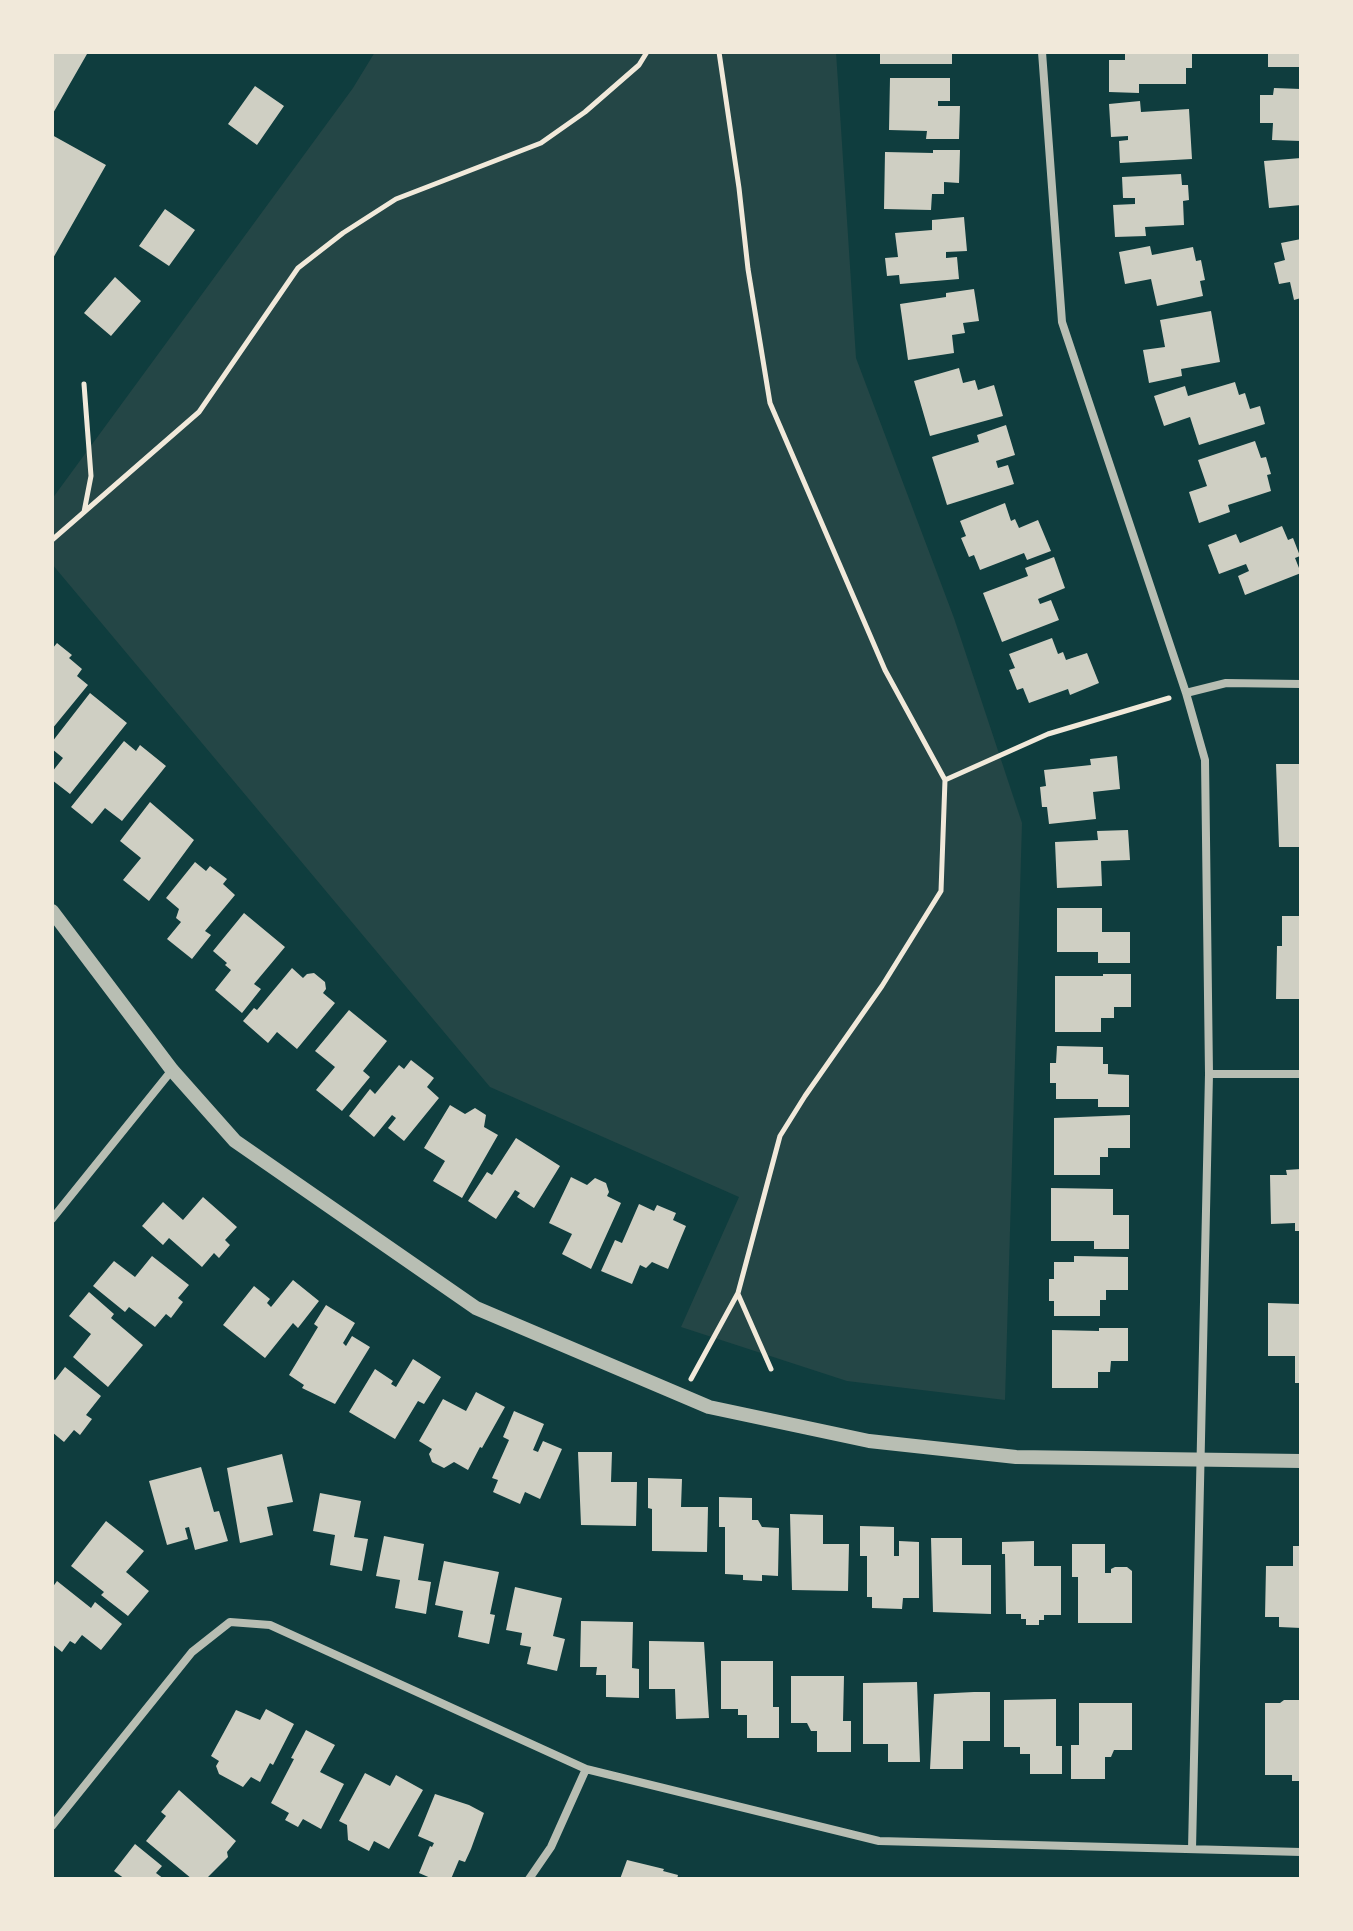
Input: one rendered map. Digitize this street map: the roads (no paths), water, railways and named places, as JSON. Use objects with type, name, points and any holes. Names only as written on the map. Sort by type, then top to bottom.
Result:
[{"type":"street","points":[[1042,52],[1062,322],[1186,693],[1205,760],[1209,1074],[1198,1460],[1192,1849]]},
{"type":"street","points":[[1186,693],[1226,683],[1301,684]]},
{"type":"street","points":[[52,911],[172,1070],[235,1141],[476,1308],[709,1407],[869,1441],[1016,1457],[1301,1461]]},
{"type":"street","points":[[52,1219],[172,1070]]},
{"type":"street","points":[[1209,1074],[1301,1074]]},
{"type":"street","points":[[52,1826],[192,1652],[230,1622],[270,1625],[586,1769],[879,1841],[1301,1852]]},
{"type":"street","points":[[529,1879],[551,1847],[586,1769]]}]
